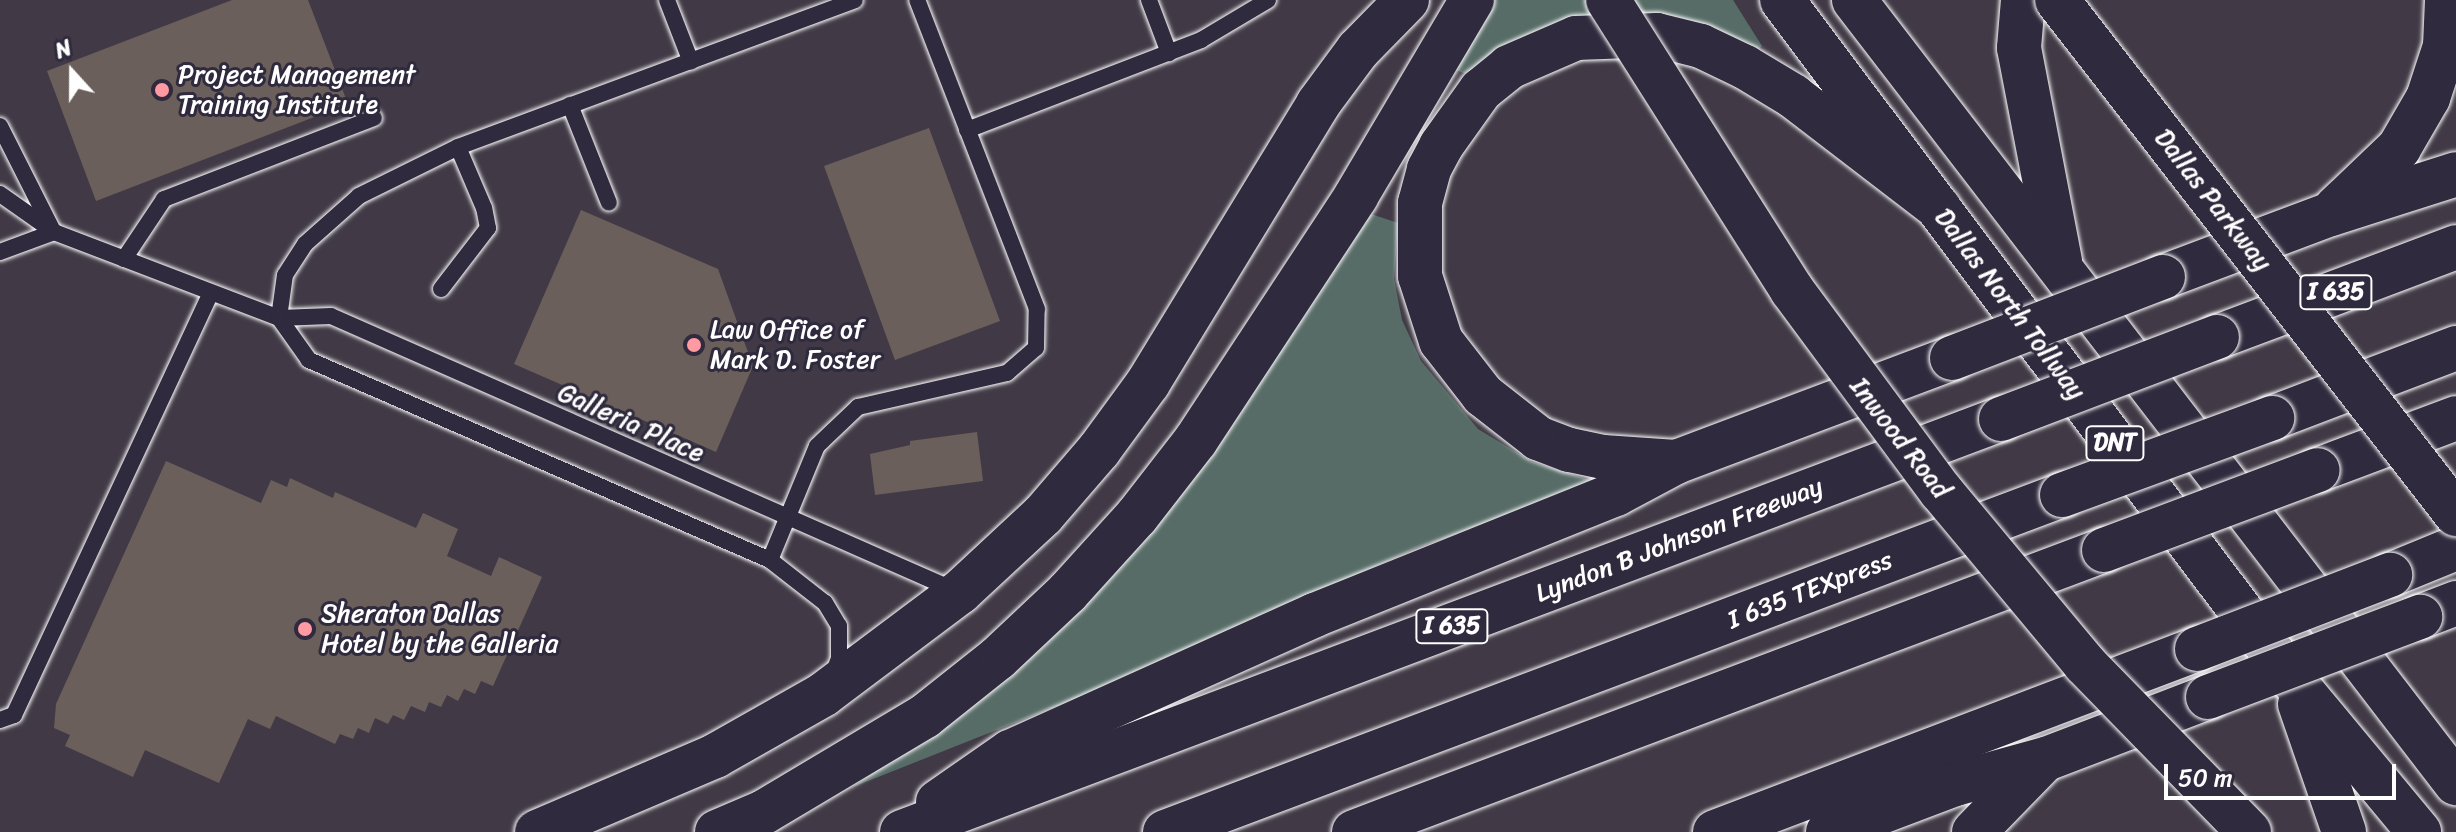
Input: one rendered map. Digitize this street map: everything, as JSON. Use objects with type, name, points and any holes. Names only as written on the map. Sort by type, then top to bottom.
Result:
[{"type":"main road","points":[[537,832],[715,756],[824,694],[960,592],[1043,515],[1099,450],[1148,383],[1318,104],[1358,50],[1407,0]]},
{"type":"main road","points":[[717,832],[777,805],[925,716],[998,658],[1068,592],[1137,516],[1196,440],[1356,196],[1472,0]]},
{"type":"main road","name":"Inwood Road","points":[[1608,0],[1792,290],[1941,491],[2085,664],[2249,832]]},
{"type":"main road","name":"Dallas North Tollway","points":[[1782,0],[2292,679],[2419,832]]},
{"type":"main road","name":"DNT","points":[[1854,0],[2062,275],[2440,750],[2456,783]]},
{"type":"main road","points":[[2023,0],[2019,48],[2062,275]]},
{"type":"main road","name":"Dallas Parkway","points":[[2057,0],[2456,514]]},
{"type":"main road","points":[[2331,214],[2399,148],[2428,98],[2445,46],[2447,0]]},
{"type":"main road","points":[[1676,462],[1603,457],[1569,450],[1538,438],[1483,395],[1441,341],[1420,276],[1417,239],[1420,203],[1429,169],[1441,146],[1481,90],[1509,67],[1576,38],[1657,35],[1701,46],[1745,67],[1793,96],[1939,208]]},
{"type":"main road","points":[[896,832],[1010,752],[1423,569],[1616,494],[1676,462],[2331,214],[2456,174]]},
{"type":"main road","name":"Lyndon B Johnson Freeway","points":[[902,832],[2456,247]]},
{"type":"main road","name":"I 635 TEXpress","points":[[1165,832],[2456,348]]},
{"type":"main road","points":[[1354,832],[2456,418]]},
{"type":"main road","points":[[1715,832],[2456,548]]},
{"type":"main road","points":[[1828,832],[1955,784],[2046,759],[2438,610]]},
{"type":"main road","points":[[2292,679],[2344,832]]},
{"type":"main road","points":[[1974,832],[2046,759]]},
{"type":"lane","points":[[667,0],[691,62]]},
{"type":"lane","points":[[824,694],[839,658],[839,626],[825,603],[770,560],[309,360],[279,318],[285,275],[305,244],[333,215],[359,196],[458,147],[855,0]]},
{"type":"lane","points":[[770,560],[817,446],[858,407],[1007,373],[1036,348],[1037,309],[917,0]]},
{"type":"lane","points":[[1149,0],[1169,53]]},
{"type":"lane","points":[[967,130],[1201,40],[1268,0]]},
{"type":"lane","points":[[570,105],[609,203]]},
{"type":"lane","points":[[124,259],[164,199],[374,118]]},
{"type":"lane","points":[[0,126],[54,232],[0,252]]},
{"type":"lane","points":[[441,289],[488,228],[484,208],[458,147]]},
{"type":"lane","name":"Galleria Place","points":[[0,194],[54,232],[279,318],[331,316],[960,592]]},
{"type":"lane","points":[[0,720],[14,715],[211,293]]},
{"type":"green space","points":[[1495,0],[1733,0],[1762,46],[1753,53],[1680,23],[1471,76],[1454,69]]},
{"type":"green space","points":[[1368,213],[1398,223],[1394,279],[1402,320],[1421,361],[1478,429],[1532,462],[1602,484],[1419,547],[1092,692],[853,787],[978,699]]},
{"type":"building","points":[[232,0],[308,0],[348,104],[96,201],[47,71]]},
{"type":"building","points":[[929,128],[1000,321],[895,360],[824,166]]},
{"type":"building","points":[[581,210],[718,269],[753,366],[716,452],[514,364]]},
{"type":"building","points":[[977,432],[983,481],[875,495],[870,454],[910,445],[910,441]]},
{"type":"building","name":"Sheraton Dallas Hotel by the Galleria","points":[[166,461],[261,503],[271,480],[287,487],[290,478],[333,498],[335,492],[416,528],[423,513],[458,529],[447,556],[491,576],[499,557],[542,577],[493,686],[481,681],[475,694],[464,689],[458,701],[447,695],[441,707],[429,702],[425,712],[411,706],[404,720],[393,715],[388,724],[375,718],[369,733],[358,728],[353,739],[340,734],[335,744],[276,716],[270,729],[248,719],[219,783],[145,750],[133,777],[65,746],[70,735],[54,728],[56,704]]},
{"type":"place","name":"Project Management Training Institute","points":[[162,90]]},
{"type":"place","name":"Law Office of Mark D. Foster","points":[[694,345]]},
{"type":"place","name":"Sheraton Dallas Hotel by the Galleria","points":[[305,629]]}]
